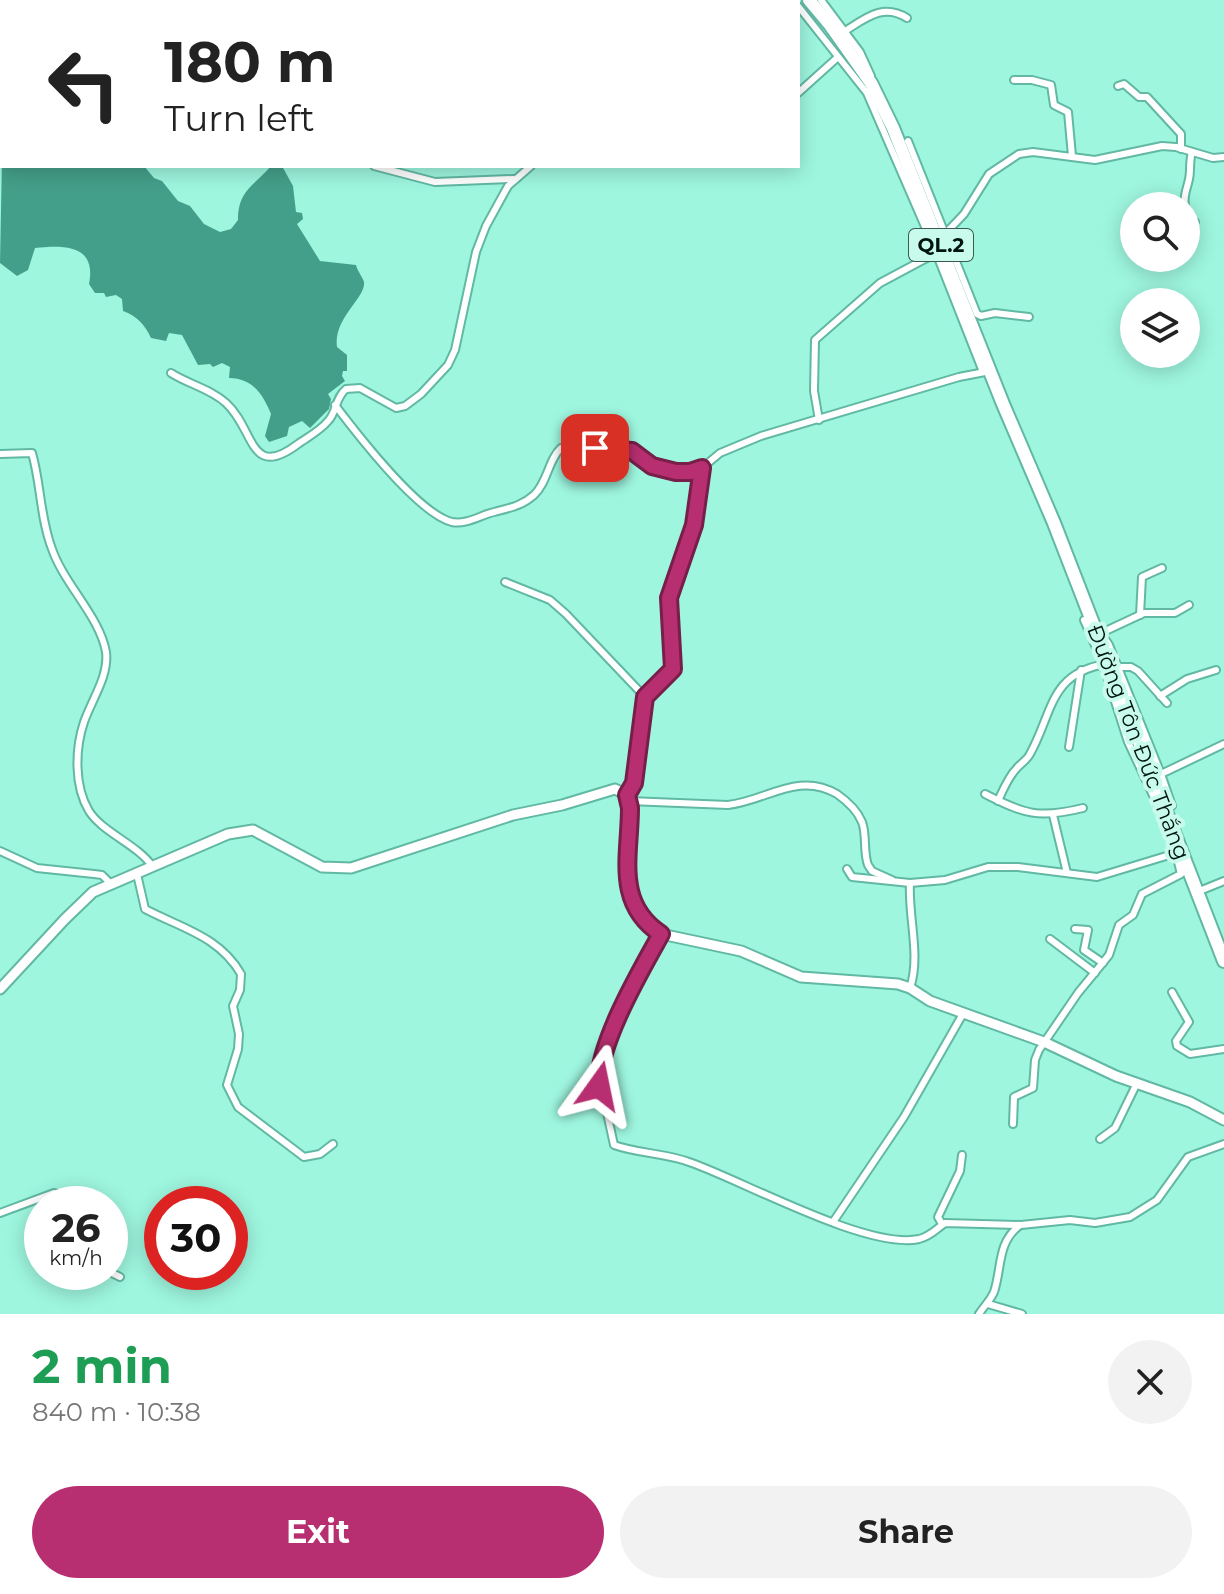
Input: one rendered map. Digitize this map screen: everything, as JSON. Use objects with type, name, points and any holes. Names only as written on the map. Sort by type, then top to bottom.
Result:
[{"type":"highway","name":"QL.2","points":[[809,0],[830,25],[866,80],[939,243],[986,371]]},
{"type":"highway","name":"Đường Tôn Đức Thắng","points":[[986,371],[1047,505],[1224,961]]},
{"type":"street","points":[[800,8],[838,55],[866,80],[870,70],[821,0]]},
{"type":"street","points":[[845,31],[871,14],[884,11],[895,11],[907,18]]},
{"type":"street","points":[[800,91],[838,55]]},
{"type":"street","points":[[1014,80],[1032,80],[1051,85],[1054,105],[1067,111],[1070,117],[1072,156]]},
{"type":"street","points":[[1118,86],[1124,84],[1139,97],[1147,97],[1181,134],[1181,149]]},
{"type":"street","points":[[908,141],[939,243],[978,316],[995,313],[1029,317]]},
{"type":"street","points":[[819,420],[814,391],[815,340],[880,283],[939,243],[964,214],[989,174],[1006,161],[1028,152],[1095,160],[1162,146],[1213,158],[1224,157]]},
{"type":"street","points":[[1185,192],[1192,152]]},
{"type":"street","points":[[171,373],[228,404],[246,430],[254,449],[263,457],[283,455],[329,420],[341,393],[352,388],[360,388],[396,408],[405,406],[448,365],[455,350],[480,240],[513,179],[528,168]]},
{"type":"street","points":[[404,169],[430,181],[513,179]]},
{"type":"street","points":[[335,405],[394,476],[435,515],[453,522],[470,520],[523,503],[537,493],[546,480],[561,448],[632,451],[652,466],[690,472],[742,443],[986,371]]},
{"type":"street","points":[[0,454],[32,453],[52,549],[104,644],[106,668],[83,724],[80,740],[78,779],[82,798],[91,815],[144,856],[153,867]]},
{"type":"street","points":[[702,468],[694,525],[669,598],[673,669],[645,697],[634,783],[628,798],[629,888],[639,915],[661,934],[741,951],[801,977],[884,982],[910,988],[930,1001],[1044,1042],[1105,1071],[1190,1102],[1224,1120]]},
{"type":"street","points":[[1140,615],[1142,577],[1162,568]]},
{"type":"street","points":[[505,582],[550,600],[645,697]]},
{"type":"street","points":[[1098,636],[1140,615],[1175,613],[1189,605]]},
{"type":"street","points":[[1084,620],[1110,665],[1161,774],[1172,806],[1164,811]]},
{"type":"street","points":[[1013,1124],[1014,1097],[1033,1088],[1035,1060],[1044,1042],[1113,948],[1119,925],[1133,915],[1142,894],[1181,874],[1164,811],[1126,727],[1110,665]]},
{"type":"street","points":[[998,801],[1007,781],[1031,753],[1053,696],[1081,670],[1110,665],[1131,667],[1167,703]]},
{"type":"street","points":[[1069,747],[1081,670]]},
{"type":"street","points":[[1160,696],[1187,679],[1216,670]]},
{"type":"street","points":[[1161,774],[1224,744]]},
{"type":"street","points":[[0,989],[85,899],[110,883],[228,834],[253,830],[322,867],[351,868],[513,815],[574,802],[611,789],[620,790],[628,798],[728,805],[740,804],[790,786],[807,785],[828,789],[851,806],[863,825],[868,865],[872,871],[895,881]]},
{"type":"street","points":[[985,794],[1032,814],[1053,815],[1083,808]]},
{"type":"street","points":[[1053,815],[1067,873]]},
{"type":"street","points":[[0,851],[37,868],[102,875],[110,883]]},
{"type":"street","points":[[847,869],[852,877],[910,883],[945,880],[988,867],[1018,867],[1097,877],[1176,853]]},
{"type":"street","points":[[137,874],[145,909],[215,944],[241,974],[240,990],[233,1006],[239,1034],[238,1049],[227,1085],[238,1107],[304,1157],[320,1154],[333,1144]]},
{"type":"street","points":[[1197,892],[1224,881]]},
{"type":"street","points":[[910,883],[914,969],[910,988]]},
{"type":"street","points":[[1075,929],[1088,930],[1083,948],[1103,963]]},
{"type":"street","points":[[661,934],[613,1030],[599,1076],[614,1145],[692,1162],[870,1235],[908,1239],[931,1234],[942,1224],[1021,1225],[1070,1220],[1105,1222],[1130,1217],[1157,1200],[1188,1157],[1224,1144]]},
{"type":"street","points":[[1050,939],[1095,973]]},
{"type":"street","points":[[1172,992],[1189,1022],[1176,1041],[1177,1046],[1190,1054],[1224,1049]]},
{"type":"street","points":[[833,1222],[904,1117],[964,1012]]},
{"type":"street","points":[[1100,1139],[1115,1128],[1137,1083]]},
{"type":"street","points":[[942,1224],[938,1217],[960,1171],[962,1155]]},
{"type":"street","points":[[0,1213],[24,1204]]},
{"type":"street","points":[[979,1314],[994,1291],[1002,1250],[1012,1231],[1021,1225]]},
{"type":"street","points":[[988,1304],[1022,1314]]},
{"type":"shaded area","points":[[2,168],[146,168],[154,178],[162,181],[178,201],[190,206],[204,224],[220,232],[231,229],[238,220],[241,202],[253,184],[269,168],[283,168],[293,186],[296,212],[302,213],[303,219],[297,224],[320,261],[356,265],[364,282],[337,337],[337,347],[347,355],[347,371],[343,371],[342,376],[345,381],[328,394],[331,399],[329,409],[310,428],[302,421],[289,427],[287,436],[269,442],[265,436],[271,414],[256,388],[229,378],[230,367],[222,363],[213,367],[210,364],[198,365],[182,335],[169,333],[166,341],[151,338],[140,322],[123,311],[122,299],[116,295],[106,297],[104,293],[95,293],[89,284],[88,261],[83,254],[66,248],[35,248],[28,270],[17,276],[0,263]]},
{"type":"route","points":[[595,448],[632,451],[652,466],[676,472],[702,468],[694,525],[669,598],[674,665],[668,676],[645,697],[634,783],[627,795],[630,808],[629,888],[639,915],[661,934],[613,1030],[599,1076],[599,1086]]}]
